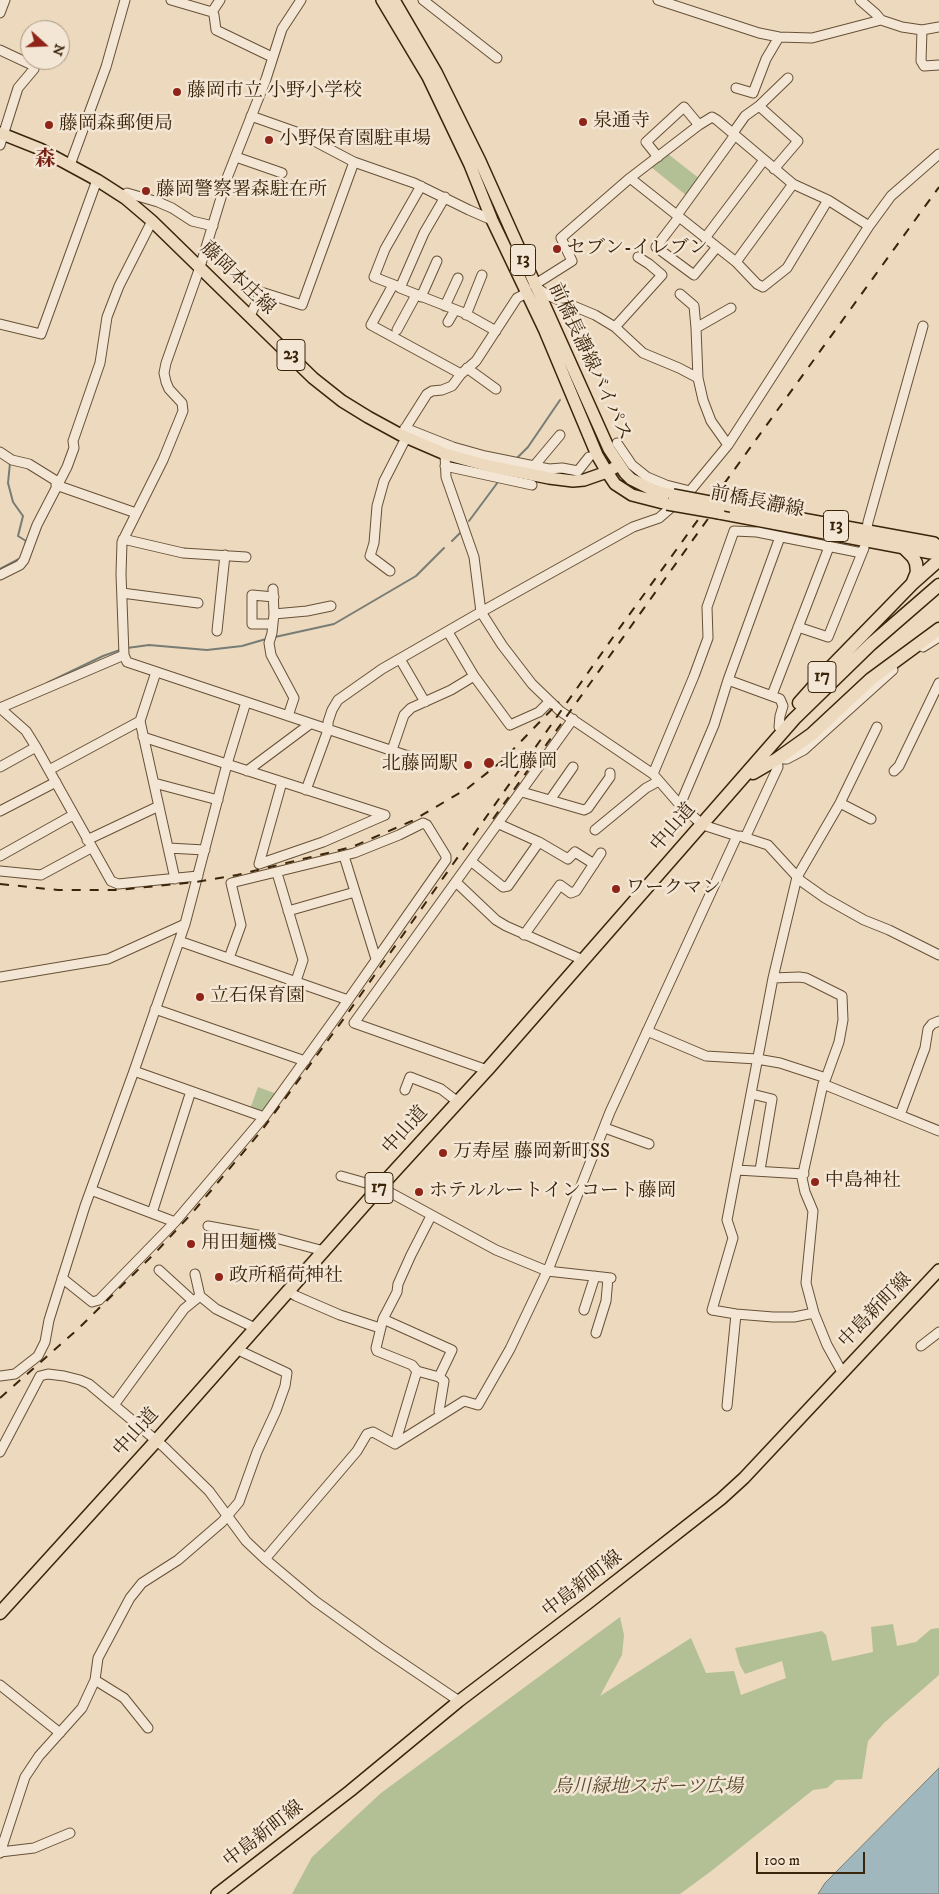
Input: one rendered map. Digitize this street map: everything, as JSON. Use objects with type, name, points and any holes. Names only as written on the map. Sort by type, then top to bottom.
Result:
[{"type":"highway","points":[[903,547],[913,557],[917,567],[916,577],[912,584]]},
{"type":"highway","name":"17","points":[[742,779],[779,727],[831,667],[912,584],[939,560]]},
{"type":"highway","name":"中山道","points":[[0,1613],[380,1187],[487,1070],[794,719],[825,688],[939,585]]},
{"type":"highway","name":"中山道","points":[[758,762],[850,675],[939,595]]},
{"type":"highway","points":[[742,779],[777,759],[812,734],[871,679],[939,629]]},
{"type":"main road","name":"前橋長瀞線バイパス","points":[[382,0],[428,77],[470,165],[492,220],[531,289],[609,449],[625,473],[638,484],[670,500]]},
{"type":"main road","name":"前橋長瀞線バイパス","points":[[394,0],[444,89],[480,161],[531,289],[545,331],[597,455],[606,472]]},
{"type":"main road","name":"藤岡本庄線","points":[[1,138],[40,149],[97,180],[123,197],[152,220],[314,378],[342,401],[404,434],[445,460],[565,480],[584,480],[619,465]]},
{"type":"main road","name":"前橋長瀞線","points":[[606,472],[615,484],[628,493],[642,499],[731,506],[865,542],[934,544],[939,547]]},
{"type":"main road","name":"前橋長瀞線","points":[[670,500],[719,513],[865,542],[939,553]]},
{"type":"main road","name":"中島新町線","points":[[217,1894],[350,1791],[459,1701],[588,1604],[721,1499],[744,1478],[939,1271]]},
{"type":"street","points":[[0,13],[5,0]]},
{"type":"street","points":[[70,165],[106,67],[125,0]]},
{"type":"street","points":[[171,0],[212,12]]},
{"type":"street","points":[[212,12],[220,0]]},
{"type":"street","points":[[301,0],[282,29],[166,363],[164,373],[169,389],[182,403],[183,411],[163,460],[123,539],[121,574],[124,655],[127,662],[424,761]]},
{"type":"street","points":[[423,0],[497,58]]},
{"type":"street","points":[[658,0],[759,33],[779,37],[812,38],[881,20]]},
{"type":"street","points":[[860,0],[881,20],[902,27],[922,30],[939,27]]},
{"type":"street","points":[[212,12],[216,30],[272,57]]},
{"type":"street","points":[[922,30],[921,61],[924,66],[939,65]]},
{"type":"street","points":[[736,88],[753,93],[766,59],[779,37]]},
{"type":"street","points":[[0,50],[32,65],[34,69],[18,88],[1,138]]},
{"type":"street","points":[[717,247],[694,275],[656,248],[746,116],[788,78]]},
{"type":"street","points":[[759,106],[798,141],[774,169]]},
{"type":"street","points":[[658,157],[646,142],[684,108],[699,125]]},
{"type":"street","points":[[251,116],[299,133],[354,162],[420,186],[492,220]]},
{"type":"street","points":[[390,572],[370,556],[374,543],[377,506],[384,481],[404,434],[427,394],[452,386],[464,371],[476,361],[517,298],[572,261],[560,238],[630,178],[699,125],[712,118],[717,120],[793,184],[828,200],[869,226]]},
{"type":"street","points":[[306,790],[328,730],[328,722],[332,710],[338,700],[382,669],[481,612],[633,527],[659,518],[690,491],[728,445],[869,226],[891,196],[939,154]]},
{"type":"street","points":[[236,157],[282,173]]},
{"type":"street","points":[[705,238],[764,160]]},
{"type":"street","points":[[250,316],[262,292],[302,305],[354,162]]},
{"type":"street","points":[[630,178],[736,262],[757,284],[763,287],[787,268],[828,200]]},
{"type":"street","points":[[0,324],[41,334],[97,180]]},
{"type":"street","points":[[736,262],[793,184]]},
{"type":"street","points":[[420,186],[384,249],[374,277],[455,310],[496,331]]},
{"type":"street","points":[[123,197],[127,193],[158,202],[172,208],[192,221],[213,226]]},
{"type":"street","points":[[445,198],[396,286],[371,325],[464,371],[496,390]]},
{"type":"street","points":[[0,575],[20,565],[24,560],[31,539],[67,467],[74,448],[73,441],[100,363],[107,316],[119,286],[152,220]]},
{"type":"street","points":[[615,327],[662,275],[638,257]]},
{"type":"street","points":[[398,330],[437,261]]},
{"type":"street","points":[[466,315],[482,275]]},
{"type":"street","points":[[445,306],[458,278]]},
{"type":"street","points":[[531,289],[595,315],[615,327],[643,353],[698,378]]},
{"type":"street","points":[[680,294],[694,306],[698,378],[703,400],[711,421],[728,445]]},
{"type":"street","points":[[696,328],[730,308]]},
{"type":"street","points":[[448,322],[455,310]]},
{"type":"street","points":[[798,627],[828,637],[865,542],[868,522],[923,326]]},
{"type":"street","points":[[404,434],[485,456],[549,469],[562,468],[578,471],[589,457]]},
{"type":"street","points":[[534,466],[560,435]]},
{"type":"street","points":[[618,443],[632,465],[647,477],[666,485],[690,491]]},
{"type":"street","points":[[0,452],[12,460],[29,464],[57,484],[136,513]]},
{"type":"street","points":[[532,484],[445,460],[446,477],[474,557],[481,612],[502,645],[532,684],[549,702],[656,777],[680,805],[702,825],[768,845],[797,877],[825,898],[864,920],[889,930],[939,955]]},
{"type":"street","points":[[596,830],[646,788],[656,777],[708,638],[707,607],[734,531],[758,532],[829,547],[865,542]]},
{"type":"street","points":[[680,805],[714,725],[728,680],[780,537]]},
{"type":"street","points":[[123,539],[183,553],[246,557]]},
{"type":"street","points":[[772,695],[829,547]]},
{"type":"street","points":[[217,631],[225,555]]},
{"type":"street","points":[[122,593],[198,603]]},
{"type":"street","points":[[273,624],[252,624],[252,595],[273,593],[274,614],[273,624],[269,643],[270,655],[294,698],[288,716]]},
{"type":"street","points":[[274,614],[307,611],[331,606]]},
{"type":"street","points":[[448,632],[474,676],[510,725],[539,712],[549,702]]},
{"type":"street","points":[[395,1444],[464,1401],[478,1405],[510,1349],[547,1271],[610,1112],[741,837],[778,767],[777,759],[787,759],[804,750],[902,662],[939,637]]},
{"type":"street","points":[[124,655],[0,708],[26,731],[113,883],[198,876]]},
{"type":"street","points":[[400,659],[424,702]]},
{"type":"street","points":[[156,672],[140,721],[175,879]]},
{"type":"street","points":[[392,750],[404,715],[410,708],[474,676]]},
{"type":"street","points":[[728,680],[780,699],[783,706],[779,727]]},
{"type":"street","points":[[894,771],[899,766],[939,683]]},
{"type":"street","points":[[0,1376],[15,1374],[38,1356],[44,1342],[49,1320],[91,1190],[179,941],[227,764],[246,702]]},
{"type":"street","points":[[487,1070],[354,1023],[574,719]]},
{"type":"street","points":[[49,770],[140,721]]},
{"type":"street","points":[[248,771],[310,724]]},
{"type":"street","points":[[814,1313],[794,1317],[736,1314],[712,1310],[733,1238],[727,1220],[773,978],[797,877],[840,803],[877,727]]},
{"type":"street","points":[[143,737],[227,764],[282,782],[385,816],[323,842],[258,864],[282,782]]},
{"type":"street","points":[[0,767],[36,747]]},
{"type":"street","points":[[550,800],[573,767]]},
{"type":"street","points":[[522,792],[584,810],[588,808],[610,777],[610,774]]},
{"type":"street","points":[[0,811],[56,782]]},
{"type":"street","points":[[154,783],[218,800]]},
{"type":"street","points":[[840,803],[871,819]]},
{"type":"street","points":[[0,871],[41,876],[89,844],[159,806]]},
{"type":"street","points":[[0,856],[73,815]]},
{"type":"street","points":[[62,1278],[92,1302],[99,1300],[175,1222],[264,1117],[446,860],[446,856],[427,825],[423,823],[399,835],[344,856],[231,883],[240,925],[229,958]]},
{"type":"street","points":[[499,824],[539,842],[568,859],[575,852],[594,864]]},
{"type":"street","points":[[472,862],[503,887],[508,886],[539,842]]},
{"type":"street","points":[[168,848],[204,850]]},
{"type":"street","points":[[524,934],[560,886],[571,893],[576,891],[601,853]]},
{"type":"street","points":[[344,856],[376,959]]},
{"type":"street","points":[[277,873],[304,960],[296,981]]},
{"type":"street","points":[[457,883],[496,920],[583,960]]},
{"type":"street","points":[[288,911],[355,892]]},
{"type":"street","points":[[0,978],[108,959],[184,924]]},
{"type":"street","points":[[179,941],[348,1000]]},
{"type":"street","points":[[773,978],[806,978],[842,996],[843,1020],[839,1042],[825,1081],[802,1178],[805,1192],[813,1211],[806,1283],[814,1313],[827,1345],[842,1372]]},
{"type":"street","points":[[156,1009],[305,1061]]},
{"type":"street","points":[[900,1115],[925,1048],[928,1029],[932,1024],[939,1021]]},
{"type":"street","points":[[647,1031],[706,1056],[757,1059],[780,1063],[939,1131]]},
{"type":"street","points":[[134,1071],[264,1117]]},
{"type":"street","points":[[405,1090],[410,1077],[441,1088],[458,1102]]},
{"type":"street","points":[[152,1213],[191,1091]]},
{"type":"street","points":[[752,1094],[772,1099],[760,1170]]},
{"type":"street","points":[[605,1128],[649,1144]]},
{"type":"street","points":[[737,1170],[804,1174]]},
{"type":"street","points":[[341,1176],[380,1187],[496,1250],[547,1271],[609,1278],[606,1301],[596,1333]]},
{"type":"street","points":[[91,1190],[175,1222]]},
{"type":"street","points":[[431,1216],[398,1284],[397,1292],[382,1324],[377,1351],[412,1365],[417,1371],[440,1377],[444,1381],[439,1411],[443,1414]]},
{"type":"street","points":[[208,1226],[279,1239],[324,1251]]},
{"type":"street","points":[[159,1270],[197,1298],[255,1328]]},
{"type":"street","points":[[195,1274],[197,1298]]},
{"type":"street","points":[[584,1310],[595,1276]]},
{"type":"street","points":[[288,1291],[340,1315],[382,1324],[452,1350],[440,1377]]},
{"type":"street","points":[[114,1406],[184,1309],[197,1298]]},
{"type":"street","points":[[727,1406],[736,1314]]},
{"type":"street","points":[[921,1346],[939,1332]]},
{"type":"street","points":[[70,1833],[34,1848],[0,1852],[25,1777],[39,1756],[82,1708],[94,1680],[98,1658],[102,1649],[136,1590],[142,1583],[178,1560],[222,1522],[239,1502],[257,1452],[276,1411],[285,1386],[287,1374],[236,1349]]},
{"type":"street","points":[[29,1363],[40,1376]]},
{"type":"street","points":[[395,1444],[417,1371]]},
{"type":"street","points":[[0,1452],[40,1376],[48,1374],[80,1380],[90,1384],[156,1440],[209,1491],[246,1541],[265,1559],[315,1601],[459,1701]]},
{"type":"street","points":[[265,1559],[356,1451],[367,1434],[373,1432],[395,1444]]},
{"type":"street","points":[[94,1680],[124,1698],[148,1728]]},
{"type":"street","points":[[0,1685],[60,1733]]},
{"type":"green space","points":[[668,154],[700,179],[687,196],[651,167]]},
{"type":"green space","points":[[258,1087],[277,1094],[264,1111],[259,1112],[250,1109]]},
{"type":"green space","name":"烏川緑地スポーツ広場","points":[[620,1617],[624,1635],[622,1655],[600,1696],[691,1638],[706,1673],[734,1671],[741,1695],[786,1678],[782,1661],[745,1674],[735,1648],[822,1631],[826,1635],[832,1661],[873,1652],[871,1627],[893,1624],[897,1646],[916,1642],[931,1629],[939,1628],[939,1675],[884,1723],[868,1741],[862,1779],[836,1780],[827,1788],[813,1790],[680,1894],[292,1894],[312,1857],[381,1793]]},
{"type":"water","points":[[939,1768],[939,1894],[818,1894],[825,1883]]},
{"type":"waterway","points":[[517,458],[528,447],[560,400]]},
{"type":"waterway","points":[[10,463],[8,483],[13,502],[23,516],[18,536],[26,541],[25,546]]},
{"type":"waterway","points":[[469,521],[498,482]]},
{"type":"waterway","points":[[452,541],[460,533]]},
{"type":"waterway","points":[[275,637],[334,624],[416,576],[444,548]]},
{"type":"waterway","points":[[0,569],[19,559]]},
{"type":"waterway","points":[[127,648],[149,645],[207,650],[242,646],[266,639]]},
{"type":"waterway","points":[[47,683],[103,656],[120,650]]},
{"type":"railway","points":[[0,1398],[78,1329],[156,1252],[193,1212],[262,1130],[345,1017],[616,633],[939,187]]},
{"type":"railway","points":[[493,819],[720,502]]},
{"type":"railway","points":[[0,884],[58,890],[118,890],[196,882],[237,875],[352,847],[412,821],[468,788],[502,761],[559,702]]},
{"type":"place","name":"藤岡市立 小野小学校","points":[[177,92]]},
{"type":"place","name":"泉通寺","points":[[583,122]]},
{"type":"place","name":"藤岡森郵便局","points":[[49,125]]},
{"type":"place","name":"小野保育園駐車場","points":[[269,140]]},
{"type":"place","name":"藤岡警察署森駐在所","points":[[146,191]]},
{"type":"place","name":"セブン-イレブン","points":[[557,249]]},
{"type":"place","name":"北藤岡","points":[[489,763]]},
{"type":"place","name":"北藤岡駅","points":[[468,765]]},
{"type":"place","name":"ワークマン","points":[[616,889]]},
{"type":"place","name":"立石保育園","points":[[200,997]]},
{"type":"place","name":"万寿屋 藤岡新町SS","points":[[443,1153]]},
{"type":"place","name":"中島神社","points":[[815,1182]]},
{"type":"place","name":"ホテルルートインコート藤岡","points":[[419,1192]]},
{"type":"place","name":"用田麺機","points":[[191,1244]]},
{"type":"place","name":"政所稲荷神社","points":[[219,1277]]},
{"type":"district","name":"森","points":[[45,161]]}]
